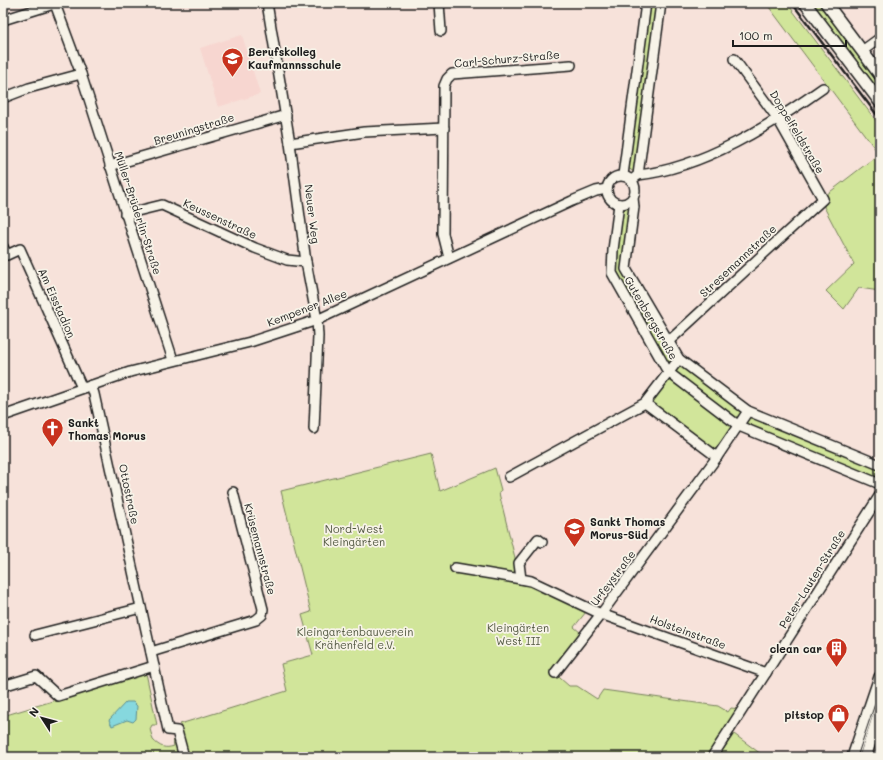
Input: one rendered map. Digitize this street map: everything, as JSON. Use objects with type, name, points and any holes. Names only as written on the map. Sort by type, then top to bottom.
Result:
[{"type":"main road","points":[[805,3],[880,102]]},
{"type":"main road","points":[[826,3],[880,75]]},
{"type":"main road","points":[[853,757],[880,677]]},
{"type":"main road","points":[[865,757],[880,712]]},
{"type":"street","points":[[3,20],[56,3]]},
{"type":"street","name":"Müller-Brüderlin-Straße","points":[[56,3],[81,74],[173,360]]},
{"type":"street","name":"Neuer Weg","points":[[267,3],[286,115],[306,262],[317,320],[318,336],[314,429]]},
{"type":"street","points":[[439,3],[441,31]]},
{"type":"street","points":[[623,175],[646,3]]},
{"type":"street","points":[[661,3],[635,178],[636,188],[633,198],[627,203],[619,204],[610,199],[607,189],[613,178],[623,175],[635,178],[669,170],[734,144],[778,119],[823,88]]},
{"type":"street","points":[[862,51],[880,38]]},
{"type":"street","name":"Doppelfeldstraße","points":[[734,59],[778,119],[822,199]]},
{"type":"street","name":"Carl-Schurz-Straße","points":[[449,258],[443,234],[444,86],[447,79],[452,74],[571,65]]},
{"type":"street","points":[[3,98],[29,88],[81,74]]},
{"type":"street","name":"Breuningstraße","points":[[110,166],[286,115]]},
{"type":"street","points":[[290,143],[364,132],[444,128]]},
{"type":"street","name":"Kempener Allee","points":[[3,416],[86,387],[173,360],[250,342],[317,320],[572,201],[596,191],[607,189]]},
{"type":"street","name":"Gutenbergstraße","points":[[633,198],[634,207],[626,269],[679,359],[748,411],[880,466]]},
{"type":"street","name":"Stresemannstraße","points":[[669,341],[822,199]]},
{"type":"street","name":"Gutenbergstraße","points":[[619,204],[613,250],[612,273],[668,372],[739,426],[880,484]]},
{"type":"street","name":"Keussenstraße","points":[[125,214],[162,205],[255,248],[287,260],[306,262]]},
{"type":"street","name":"Am Eisstadion","points":[[4,253],[20,249],[86,387]]},
{"type":"street","points":[[509,477],[645,403],[679,359]]},
{"type":"street","name":"Ottostraße","points":[[86,387],[94,394],[168,730],[177,731],[184,757]]},
{"type":"street","points":[[645,403],[717,457]]},
{"type":"street","name":"Urfeystraße","points":[[555,673],[601,614],[717,457],[748,411]]},
{"type":"street","name":"Krüsemannstraße","points":[[151,652],[256,620],[262,615],[263,609],[233,492]]},
{"type":"street","name":"Peter-Lauten-Straße","points":[[712,757],[880,495]]},
{"type":"street","points":[[521,579],[519,563],[538,539],[542,542]]},
{"type":"street","name":"Holsteinstraße","points":[[455,568],[531,581],[601,614],[766,673]]},
{"type":"street","points":[[35,635],[141,608]]},
{"type":"street","points":[[3,686],[36,676],[58,696],[154,666]]},
{"type":"shaded area","name":"Berufskolleg Kaufmannsschule","points":[[242,35],[260,94],[218,107],[200,48]]},
{"type":"green space","points":[[651,3],[659,3],[637,165],[634,172],[628,168]]},
{"type":"green space","points":[[766,3],[787,3],[880,126],[880,291],[859,288],[844,309],[826,291],[854,264],[824,207],[826,195],[879,154]]},
{"type":"green space","points":[[810,3],[819,3],[880,84],[880,95]]},
{"type":"green space","points":[[622,207],[629,208],[626,269],[682,360],[747,413],[880,470],[880,479],[796,448],[744,423],[731,429],[713,451],[648,402],[671,371],[614,273]]},
{"type":"green space","points":[[431,454],[440,491],[495,468],[501,490],[499,493],[515,558],[518,581],[532,586],[586,612],[574,627],[581,633],[552,671],[569,686],[577,686],[597,699],[603,690],[718,706],[728,712],[731,708],[740,709],[709,757],[188,757],[180,724],[287,691],[281,664],[313,655],[302,615],[311,612],[281,491]]},
{"type":"green space","points":[[146,673],[157,725],[152,725],[150,729],[153,740],[160,746],[168,747],[174,746],[173,741],[175,740],[179,757],[3,757],[3,716]]},
{"type":"green space","points":[[734,734],[765,757],[718,757]]},
{"type":"water","points":[[126,702],[133,702],[137,706],[136,719],[133,722],[127,720],[112,726],[109,720]]},
{"type":"tram line","points":[[857,757],[880,689]]},
{"type":"railway","points":[[792,3],[880,119]]},
{"type":"place","name":"Berufskolleg Kaufmannsschule","points":[[232,78]]},
{"type":"place","name":"Sankt Thomas Morus","points":[[52,448]]},
{"type":"place","name":"Sankt Thomas Morus-Süd","points":[[574,548]]},
{"type":"place","name":"clean car","points":[[837,668]]},
{"type":"place","name":"pitstop","points":[[839,734]]},
{"type":"park label","name":"Nord-West Kleingärten","points":[[354,535]]},
{"type":"park label","name":"Kleingärten West III","points":[[518,634]]},
{"type":"park label","name":"Kleingartenbauverein Krähenfeld e.V.","points":[[355,638]]}]
